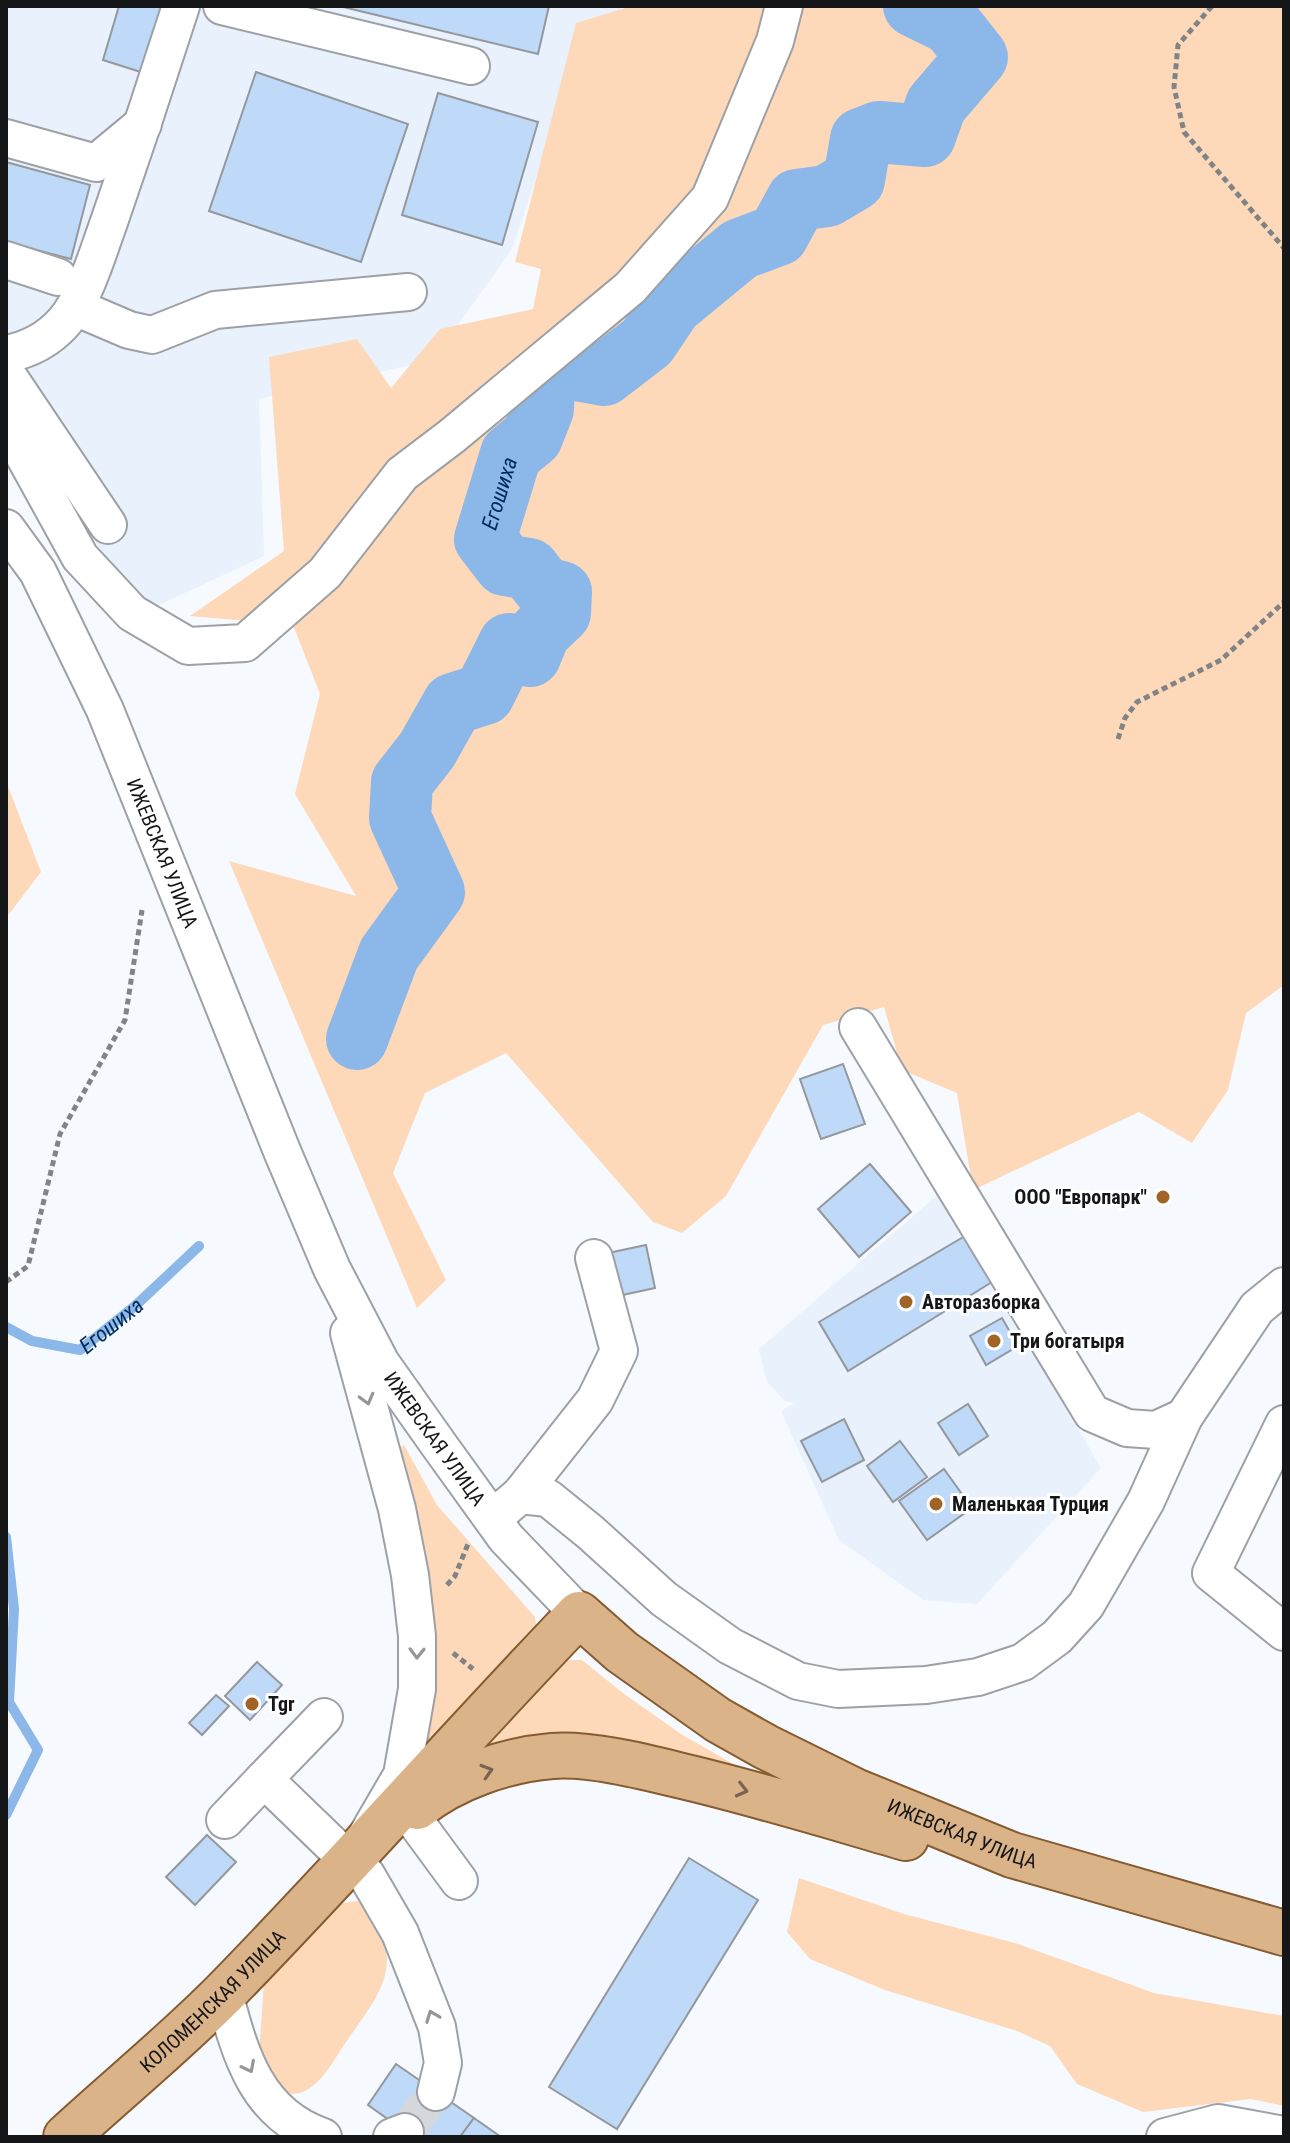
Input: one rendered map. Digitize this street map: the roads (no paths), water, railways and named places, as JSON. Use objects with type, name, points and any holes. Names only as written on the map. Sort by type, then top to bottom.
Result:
[{"type":"main road","points":[[352,1861],[502,1694],[579,1614]]},
{"type":"main road","name":"ИЖЕВСКАЯ УЛИЦА","points":[[579,1614],[622,1652],[718,1720],[855,1791],[1012,1855],[1284,1933]]},
{"type":"main road","points":[[352,1861],[421,1803],[472,1775],[515,1762],[554,1756],[629,1763],[758,1794],[1008,1869],[1215,1914]]},
{"type":"main road","name":"КОЛОМЕНСКАЯ УЛИЦА","points":[[66,2137],[224,1993],[352,1861]]},
{"type":"street","points":[[6,354],[30,348],[64,323],[67,292],[99,250],[144,124],[181,6]]},
{"type":"street","points":[[222,6],[471,66]]},
{"type":"street","points":[[6,423],[80,557],[132,613],[188,646],[245,643],[325,573],[402,474],[630,288],[710,198],[775,41],[784,6]]},
{"type":"street","points":[[6,138],[96,163],[144,124]]},
{"type":"street","points":[[6,260],[129,330],[152,335],[215,310],[408,292]]},
{"type":"street","points":[[6,373],[108,525]]},
{"type":"street","name":"ИЖЕВСКАЯ УЛИЦА","points":[[6,528],[38,572],[105,710],[282,1151],[332,1269],[381,1363],[492,1519],[579,1614]]},
{"type":"street","points":[[858,1027],[1092,1413],[1127,1428],[1156,1430],[1184,1417]]},
{"type":"street","points":[[492,1519],[520,1495],[595,1400],[619,1351],[594,1258]]},
{"type":"street","points":[[332,1269],[397,1509],[410,1575],[417,1636],[417,1689],[402,1775],[352,1861]]},
{"type":"street","points":[[520,1495],[548,1498],[664,1599],[730,1646],[798,1681],[838,1689],[926,1685],[978,1677],[1023,1662],[1057,1637],[1086,1605],[1146,1501],[1184,1417],[1257,1308],[1284,1286]]},
{"type":"street","points":[[1284,1424],[1211,1573],[1284,1632]]},
{"type":"street","points":[[225,1820],[324,1717]]},
{"type":"street","points":[[264,1779],[367,1876],[400,1933],[437,2027],[443,2063],[436,2092]]},
{"type":"street","points":[[409,1813],[459,1881]]},
{"type":"street","points":[[224,1993],[238,2046],[268,2101],[285,2119],[311,2135]]},
{"type":"street","points":[[1165,2137],[1218,2123],[1284,2135]]},
{"type":"waterway","name":"Егошиха","points":[[357,1039],[389,954],[434,892],[400,818],[402,782],[427,750],[453,704],[484,694],[509,644],[530,656],[540,632],[560,613],[561,592],[543,587],[529,569],[505,565],[485,539],[511,454],[532,437],[543,409],[544,377],[565,368],[604,375],[647,342],[672,305],[740,249],[778,235],[797,200],[827,196],[854,180],[861,139],[879,132],[925,136],[936,105],[977,57],[951,24],[914,6]]},
{"type":"waterway","name":"Егошиха","points":[[6,1327],[32,1341],[80,1350],[135,1306],[199,1246]]},
{"type":"waterway","name":"Егошиха","points":[[6,1537],[14,1609],[9,1702],[38,1750],[6,1815]]},
{"type":"tunnel","points":[[405,2132],[436,2092]]},
{"type":"place","name":"ООО \"Европарк\"","points":[[1163,1197]]},
{"type":"place","name":"Авторазборка","points":[[906,1302]]},
{"type":"place","name":"Три богатыря","points":[[994,1341]]},
{"type":"place","name":"Маленькая Турция","points":[[936,1504]]},
{"type":"place","name":"Tgr","points":[[252,1704]]}]
